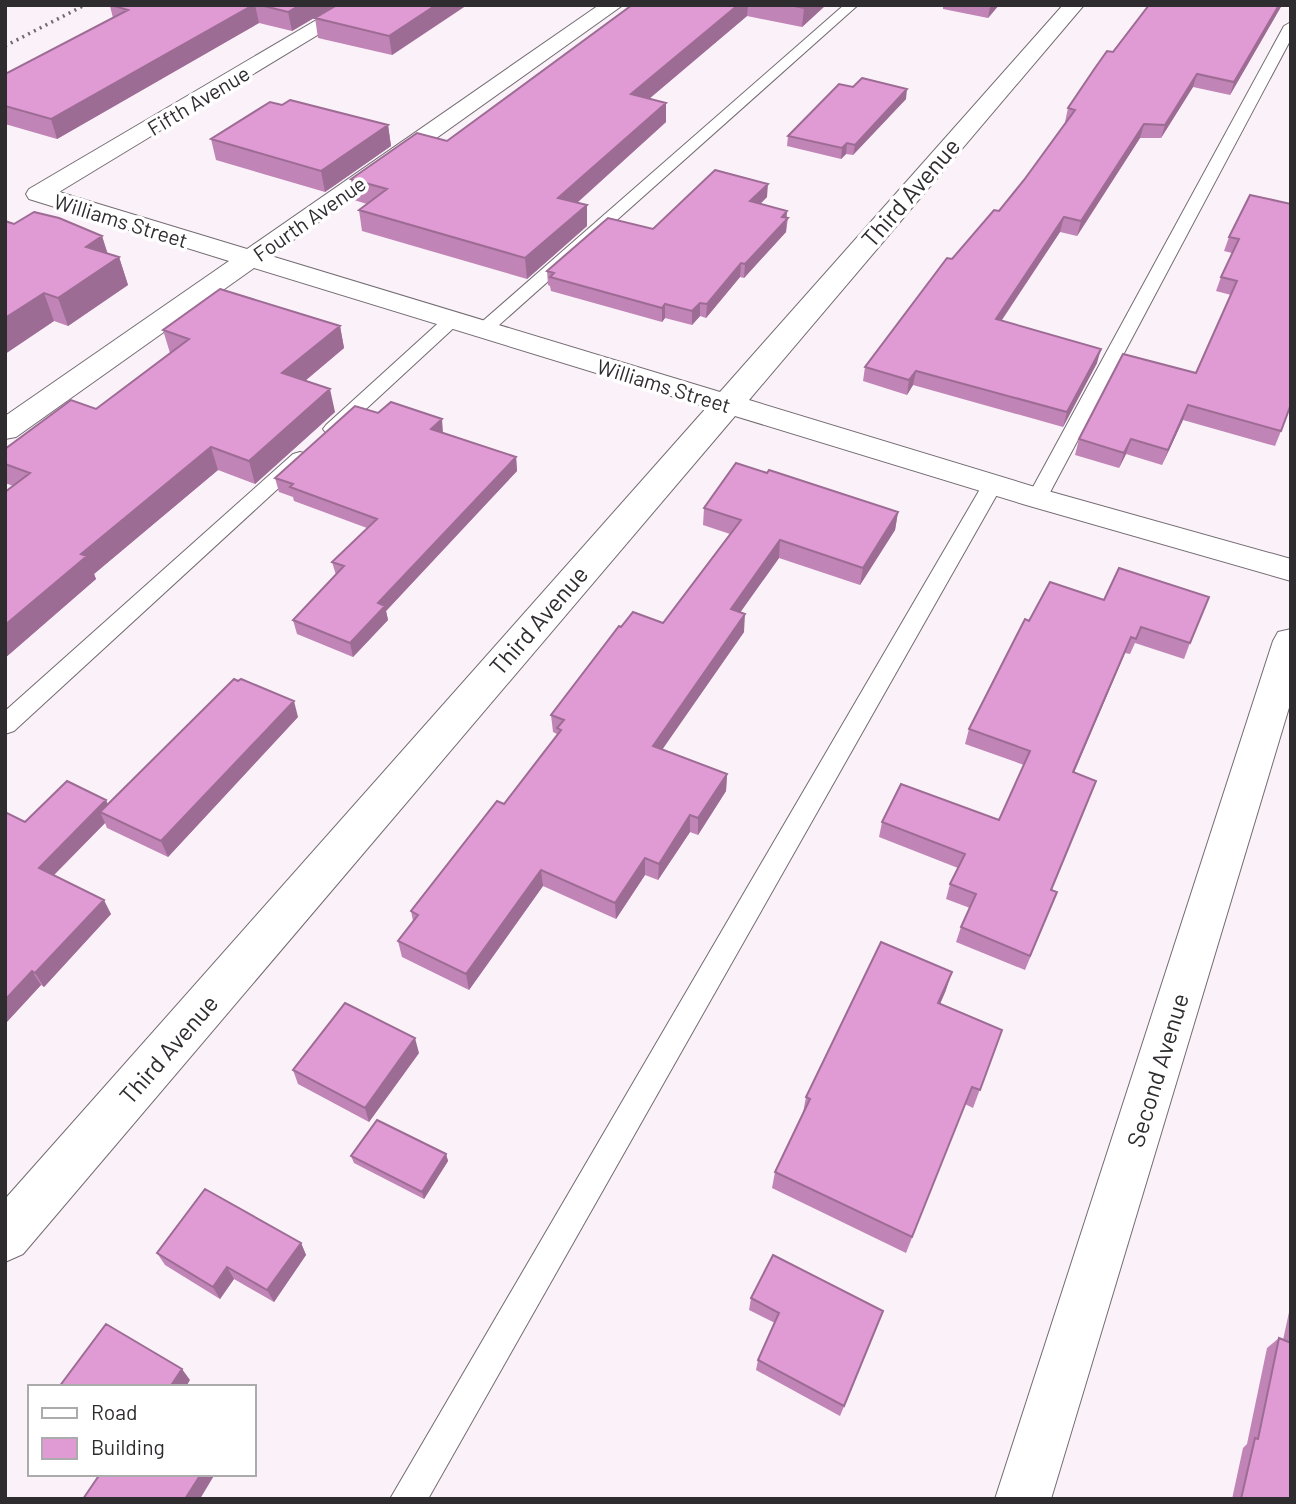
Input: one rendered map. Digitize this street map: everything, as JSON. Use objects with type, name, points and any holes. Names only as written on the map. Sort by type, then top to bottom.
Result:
[{"type":"street","name":"Fifth Avenue","points":[[38,194],[358,5]]},
{"type":"street","name":"Fourth Avenue","points":[[5,430],[613,5]]},
{"type":"street","name":"Third Avenue","points":[[5,1237],[1074,5]]},
{"type":"street","name":"Williams Street","points":[[38,194],[1037,498],[1291,570]]},
{"type":"street","name":"Second Avenue","points":[[1023,1499],[1291,641]]},
{"type":"lane","points":[[483,330],[852,5]]},
{"type":"lane","points":[[1037,498],[1291,26]]},
{"type":"lane","points":[[5,725],[452,320]]},
{"type":"lane","points":[[408,1499],[993,484]]},
{"type":"building","points":[[111,5],[253,5],[51,119],[5,106],[5,74],[128,10]]},
{"type":"building","points":[[260,5],[300,5],[288,12]]},
{"type":"building","points":[[337,5],[436,5],[389,36],[315,18]]},
{"type":"building","points":[[632,5],[738,5],[631,94],[666,103],[558,198],[587,205],[525,258],[359,210],[387,189],[351,179],[417,133],[447,141]]},
{"type":"building","points":[[1149,5],[1279,5],[1234,82],[1197,74],[1165,125],[1144,124],[1081,221],[1064,217],[996,319],[1101,349],[1067,412],[916,371],[909,380],[865,367],[947,258],[952,259],[994,210],[999,211],[1024,180],[1075,110],[1068,108],[1107,51],[1113,52]]},
{"type":"building","points":[[862,78],[907,89],[855,145],[847,143],[842,148],[788,136],[839,84],[853,87]]},
{"type":"building","points":[[290,100],[388,125],[321,171],[211,139],[270,102],[282,105]]},
{"type":"building","points":[[715,170],[768,184],[750,201],[787,211],[782,217],[788,218],[745,264],[741,263],[707,304],[700,303],[692,311],[665,304],[662,308],[550,277],[554,273],[547,271],[608,218],[653,229]]},
{"type":"building","points":[[1250,195],[1291,204],[1291,404],[1281,431],[1188,405],[1168,450],[1131,439],[1124,453],[1079,439],[1123,354],[1196,373],[1237,281],[1221,277],[1239,239],[1229,237]]},
{"type":"building","points":[[34,212],[59,218],[102,236],[86,247],[119,257],[58,298],[44,293],[5,318],[5,221],[14,224]]},
{"type":"building","points":[[220,289],[340,326],[282,373],[330,389],[249,461],[211,447],[81,554],[87,556],[5,625],[5,492],[30,473],[5,464],[5,449],[71,400],[96,409],[189,339],[163,330]]},
{"type":"building","points":[[391,402],[442,419],[431,429],[516,457],[378,603],[385,606],[350,643],[293,620],[344,566],[332,562],[377,519],[290,487],[293,484],[275,478],[355,406],[378,413]]},
{"type":"building","points":[[736,463],[767,473],[769,470],[898,512],[863,568],[780,540],[731,609],[745,614],[653,746],[727,774],[698,818],[690,815],[659,864],[645,858],[615,903],[541,870],[466,974],[398,941],[418,915],[411,911],[497,801],[504,804],[561,730],[557,728],[564,720],[551,715],[619,626],[621,627],[633,612],[663,623],[741,520],[704,508]]},
{"type":"building","points":[[1119,568],[1209,597],[1190,643],[1141,627],[1136,639],[1131,637],[1073,772],[1096,781],[1051,890],[1057,892],[1030,956],[961,927],[976,894],[950,884],[965,854],[882,822],[901,784],[999,820],[1030,751],[969,729],[1025,619],[1029,621],[1050,582],[1104,600]]},
{"type":"building","points":[[234,679],[241,679],[294,701],[161,841],[100,812]]},
{"type":"building","points":[[67,781],[106,800],[39,868],[104,900],[35,973],[32,971],[5,1000],[5,812],[25,822]]},
{"type":"building","points":[[881,942],[952,972],[938,1003],[1002,1030],[980,1090],[972,1087],[912,1237],[775,1172],[810,1099],[806,1097]]},
{"type":"building","points":[[345,1003],[415,1038],[365,1108],[293,1070]]},
{"type":"building","points":[[377,1120],[446,1154],[422,1192],[351,1156]]},
{"type":"building","points":[[205,1189],[301,1243],[267,1290],[227,1267],[213,1287],[157,1253]]},
{"type":"building","points":[[773,1255],[883,1311],[844,1406],[758,1360],[779,1313],[751,1298]]},
{"type":"building","points":[[106,1324],[182,1369],[171,1385],[60,1385]]},
{"type":"building","points":[[1279,1338],[1291,1343],[1291,1499],[1241,1499],[1255,1438],[1258,1439]]},
{"type":"building","points":[[99,1476],[200,1476],[185,1499],[83,1499]]},
{"type":"railway","points":[[5,46],[85,5]]}]
